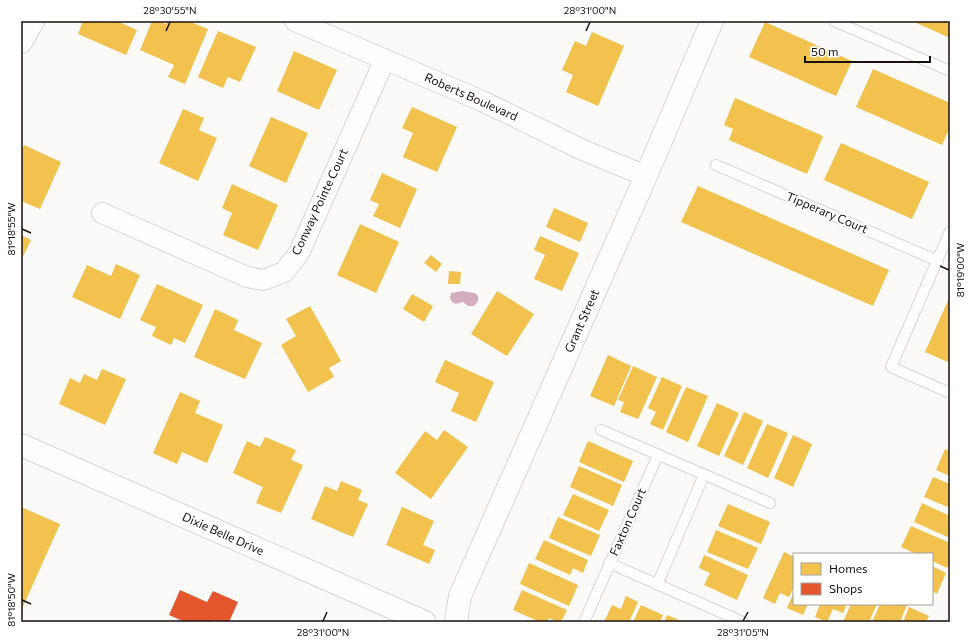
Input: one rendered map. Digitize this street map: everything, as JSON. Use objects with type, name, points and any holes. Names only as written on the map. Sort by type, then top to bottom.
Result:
[{"type":"street","points":[[21,42],[33,21]]},
{"type":"street","name":"Roberts Boulevard","points":[[295,21],[482,101],[585,150],[646,176]]},
{"type":"street","name":"Grant Street","points":[[456,622],[460,596],[646,176],[712,21]]},
{"type":"street","name":"Conway Pointe Court","points":[[102,213],[247,277],[263,280],[284,272],[299,253],[385,59]]},
{"type":"street","name":"Dixie Belle Drive","points":[[21,445],[425,622]]},
{"type":"lane","points":[[834,21],[950,71]]},
{"type":"lane","name":"Tipperary Court","points":[[716,165],[938,261]]},
{"type":"lane","points":[[950,231],[891,367],[950,393]]},
{"type":"lane","points":[[601,430],[770,503]]},
{"type":"lane","name":"Faxton Court","points":[[658,455],[609,563],[743,622]]},
{"type":"lane","points":[[657,584],[704,475]]},
{"type":"lane","points":[[584,622],[609,563]]},
{"type":"shaded area","points":[[462,291],[475,293],[478,296],[478,301],[474,306],[468,306],[463,302],[456,304],[452,302],[450,298],[451,293]]},
{"type":"building: Homes","points":[[83,21],[117,21],[137,30],[126,55],[78,34]]},
{"type":"building: Homes","points":[[152,21],[158,21],[166,24],[167,21],[188,21],[208,29],[185,84],[168,77],[174,65],[140,50]]},
{"type":"building: Homes","points":[[912,21],[950,21],[950,38]]},
{"type":"building: Homes","points":[[765,22],[852,61],[836,96],[749,57]]},
{"type":"building: Homes","points":[[218,31],[256,47],[240,82],[228,77],[223,88],[198,77]]},
{"type":"building: Homes","points":[[592,32],[624,46],[598,106],[566,92],[573,75],[562,70],[575,41],[586,46]]},
{"type":"building: Homes","points":[[294,51],[337,70],[319,110],[277,91]]},
{"type":"building: Homes","points":[[873,69],[950,103],[950,127],[942,145],[856,107]]},
{"type":"building: Homes","points":[[735,98],[823,136],[807,174],[729,140],[733,129],[724,125]]},
{"type":"building: Homes","points":[[412,107],[457,127],[437,172],[403,157],[413,133],[402,128]]},
{"type":"building: Homes","points":[[183,109],[204,118],[199,130],[217,138],[198,181],[159,163]]},
{"type":"building: Homes","points":[[271,117],[308,133],[286,183],[249,166]]},
{"type":"building: Homes","points":[[841,143],[929,182],[912,219],[824,180]]},
{"type":"building: Homes","points":[[24,145],[61,162],[40,209],[21,201],[21,151]]},
{"type":"building: Homes","points":[[382,173],[417,189],[400,228],[373,216],[379,204],[370,200]]},
{"type":"building: Homes","points":[[232,184],[278,205],[258,250],[223,235],[232,213],[222,208]]},
{"type":"building: Homes","points":[[698,186],[889,270],[873,306],[681,222]]},
{"type":"building: Homes","points":[[554,208],[588,223],[580,242],[546,227]]},
{"type":"building: Homes","points":[[360,224],[399,242],[376,293],[337,275]]},
{"type":"building: Homes","points":[[21,235],[31,240],[21,261]]},
{"type":"building: Homes","points":[[540,236],[579,253],[562,291],[534,279],[545,255],[534,250]]},
{"type":"building: Homes","points":[[431,255],[442,264],[436,272],[424,263]]},
{"type":"building: Homes","points":[[116,264],[140,275],[120,319],[72,297],[87,265],[111,276]]},
{"type":"building: Homes","points":[[449,271],[461,272],[460,284],[448,284]]},
{"type":"building: Homes","points":[[157,284],[203,305],[185,343],[174,338],[171,345],[152,336],[156,327],[140,320]]},
{"type":"building: Homes","points":[[497,291],[534,314],[507,356],[471,334]]},
{"type":"building: Homes","points":[[412,294],[433,306],[424,322],[403,309]]},
{"type":"building: Homes","points":[[950,296],[950,363],[925,352]]},
{"type":"building: Homes","points":[[310,306],[341,361],[329,368],[334,377],[308,392],[281,345],[296,336],[286,319]]},
{"type":"building: Homes","points":[[215,309],[238,320],[234,330],[262,343],[245,379],[194,357]]},
{"type":"building: Homes","points":[[608,355],[631,366],[614,406],[590,396]]},
{"type":"building: Homes","points":[[445,360],[494,382],[476,422],[451,411],[459,393],[435,382]]},
{"type":"building: Homes","points":[[633,366],[657,377],[638,419],[620,412],[624,402],[618,400]]},
{"type":"building: Homes","points":[[102,369],[126,379],[105,425],[59,404],[70,378],[80,383],[84,374],[97,380]]},
{"type":"building: Homes","points":[[662,377],[682,386],[663,430],[650,424],[656,412],[648,408]]},
{"type":"building: Homes","points":[[686,387],[708,396],[688,442],[666,432]]},
{"type":"building: Homes","points":[[180,392],[200,401],[195,413],[223,425],[207,463],[182,452],[177,464],[153,453]]},
{"type":"building: Homes","points":[[717,403],[739,413],[719,456],[697,446]]},
{"type":"building: Homes","points":[[744,412],[763,421],[743,465],[724,456]]},
{"type":"building: Homes","points":[[767,424],[788,433],[768,478],[747,468]]},
{"type":"building: Homes","points":[[444,430],[468,447],[431,499],[395,473],[425,431],[437,440]]},
{"type":"building: Homes","points":[[793,435],[812,444],[793,487],[774,478]]},
{"type":"building: Homes","points":[[265,437],[296,450],[291,460],[303,465],[281,513],[256,503],[263,487],[233,473],[247,441],[260,447]]},
{"type":"building: Homes","points":[[588,441],[633,461],[624,482],[579,462]]},
{"type":"building: Homes","points":[[945,449],[950,451],[950,476],[936,470]]},
{"type":"building: Homes","points":[[579,466],[622,485],[613,506],[570,487]]},
{"type":"building: Homes","points":[[933,477],[950,484],[950,508],[924,497]]},
{"type":"building: Homes","points":[[341,481],[362,490],[358,500],[368,504],[353,537],[311,519],[325,486],[337,491]]},
{"type":"building: Homes","points":[[573,494],[609,510],[599,531],[563,515]]},
{"type":"building: Homes","points":[[922,503],[950,516],[950,538],[914,522]]},
{"type":"building: Homes","points":[[728,504],[770,522],[761,544],[718,526]]},
{"type":"building: Homes","points":[[21,507],[60,524],[21,611]]},
{"type":"building: Homes","points":[[402,507],[434,521],[423,545],[435,550],[429,564],[386,545]]},
{"type":"building: Homes","points":[[558,517],[600,535],[591,556],[549,538]]},
{"type":"building: Homes","points":[[911,526],[950,543],[950,562],[947,568],[933,561],[933,553],[914,553],[901,547]]},
{"type":"building: Homes","points":[[716,530],[758,548],[748,569],[707,552]]},
{"type":"building: Homes","points":[[544,540],[588,560],[583,573],[573,568],[570,575],[535,559]]},
{"type":"building: Homes","points":[[784,552],[793,556],[793,589],[789,597],[780,593],[775,604],[763,598]]},
{"type":"building: Homes","points":[[704,555],[748,575],[737,600],[704,585],[710,573],[699,568]]},
{"type":"building: Homes","points":[[529,563],[578,585],[569,606],[520,584]]},
{"type":"building: Homes","points":[[933,566],[946,573],[937,594],[933,592]]},
{"type":"building: Homes","points":[[522,590],[567,610],[561,622],[549,618],[547,622],[540,622],[513,610]]},
{"type":"building: Homes","points":[[793,594],[793,605],[808,605],[803,615],[787,608]]},
{"type":"building: Homes","points":[[626,596],[638,602],[629,622],[604,622],[612,605],[621,609]]},
{"type":"building: Homes","points":[[641,605],[663,615],[660,622],[633,622]]},
{"type":"building: Homes","points":[[820,605],[847,605],[843,613],[833,609],[827,622],[815,617]]},
{"type":"building: Homes","points":[[851,605],[877,605],[869,622],[843,622]]},
{"type":"building: Homes","points":[[880,605],[907,605],[900,622],[872,622]]},
{"type":"building: Homes","points":[[909,607],[929,616],[926,622],[903,622]]},
{"type":"building: Homes","points":[[667,615],[684,622],[664,622]]},
{"type":"building: Shops","points":[[180,590],[207,602],[213,591],[238,602],[229,622],[218,622],[215,620],[214,622],[185,622],[169,615]]}]
